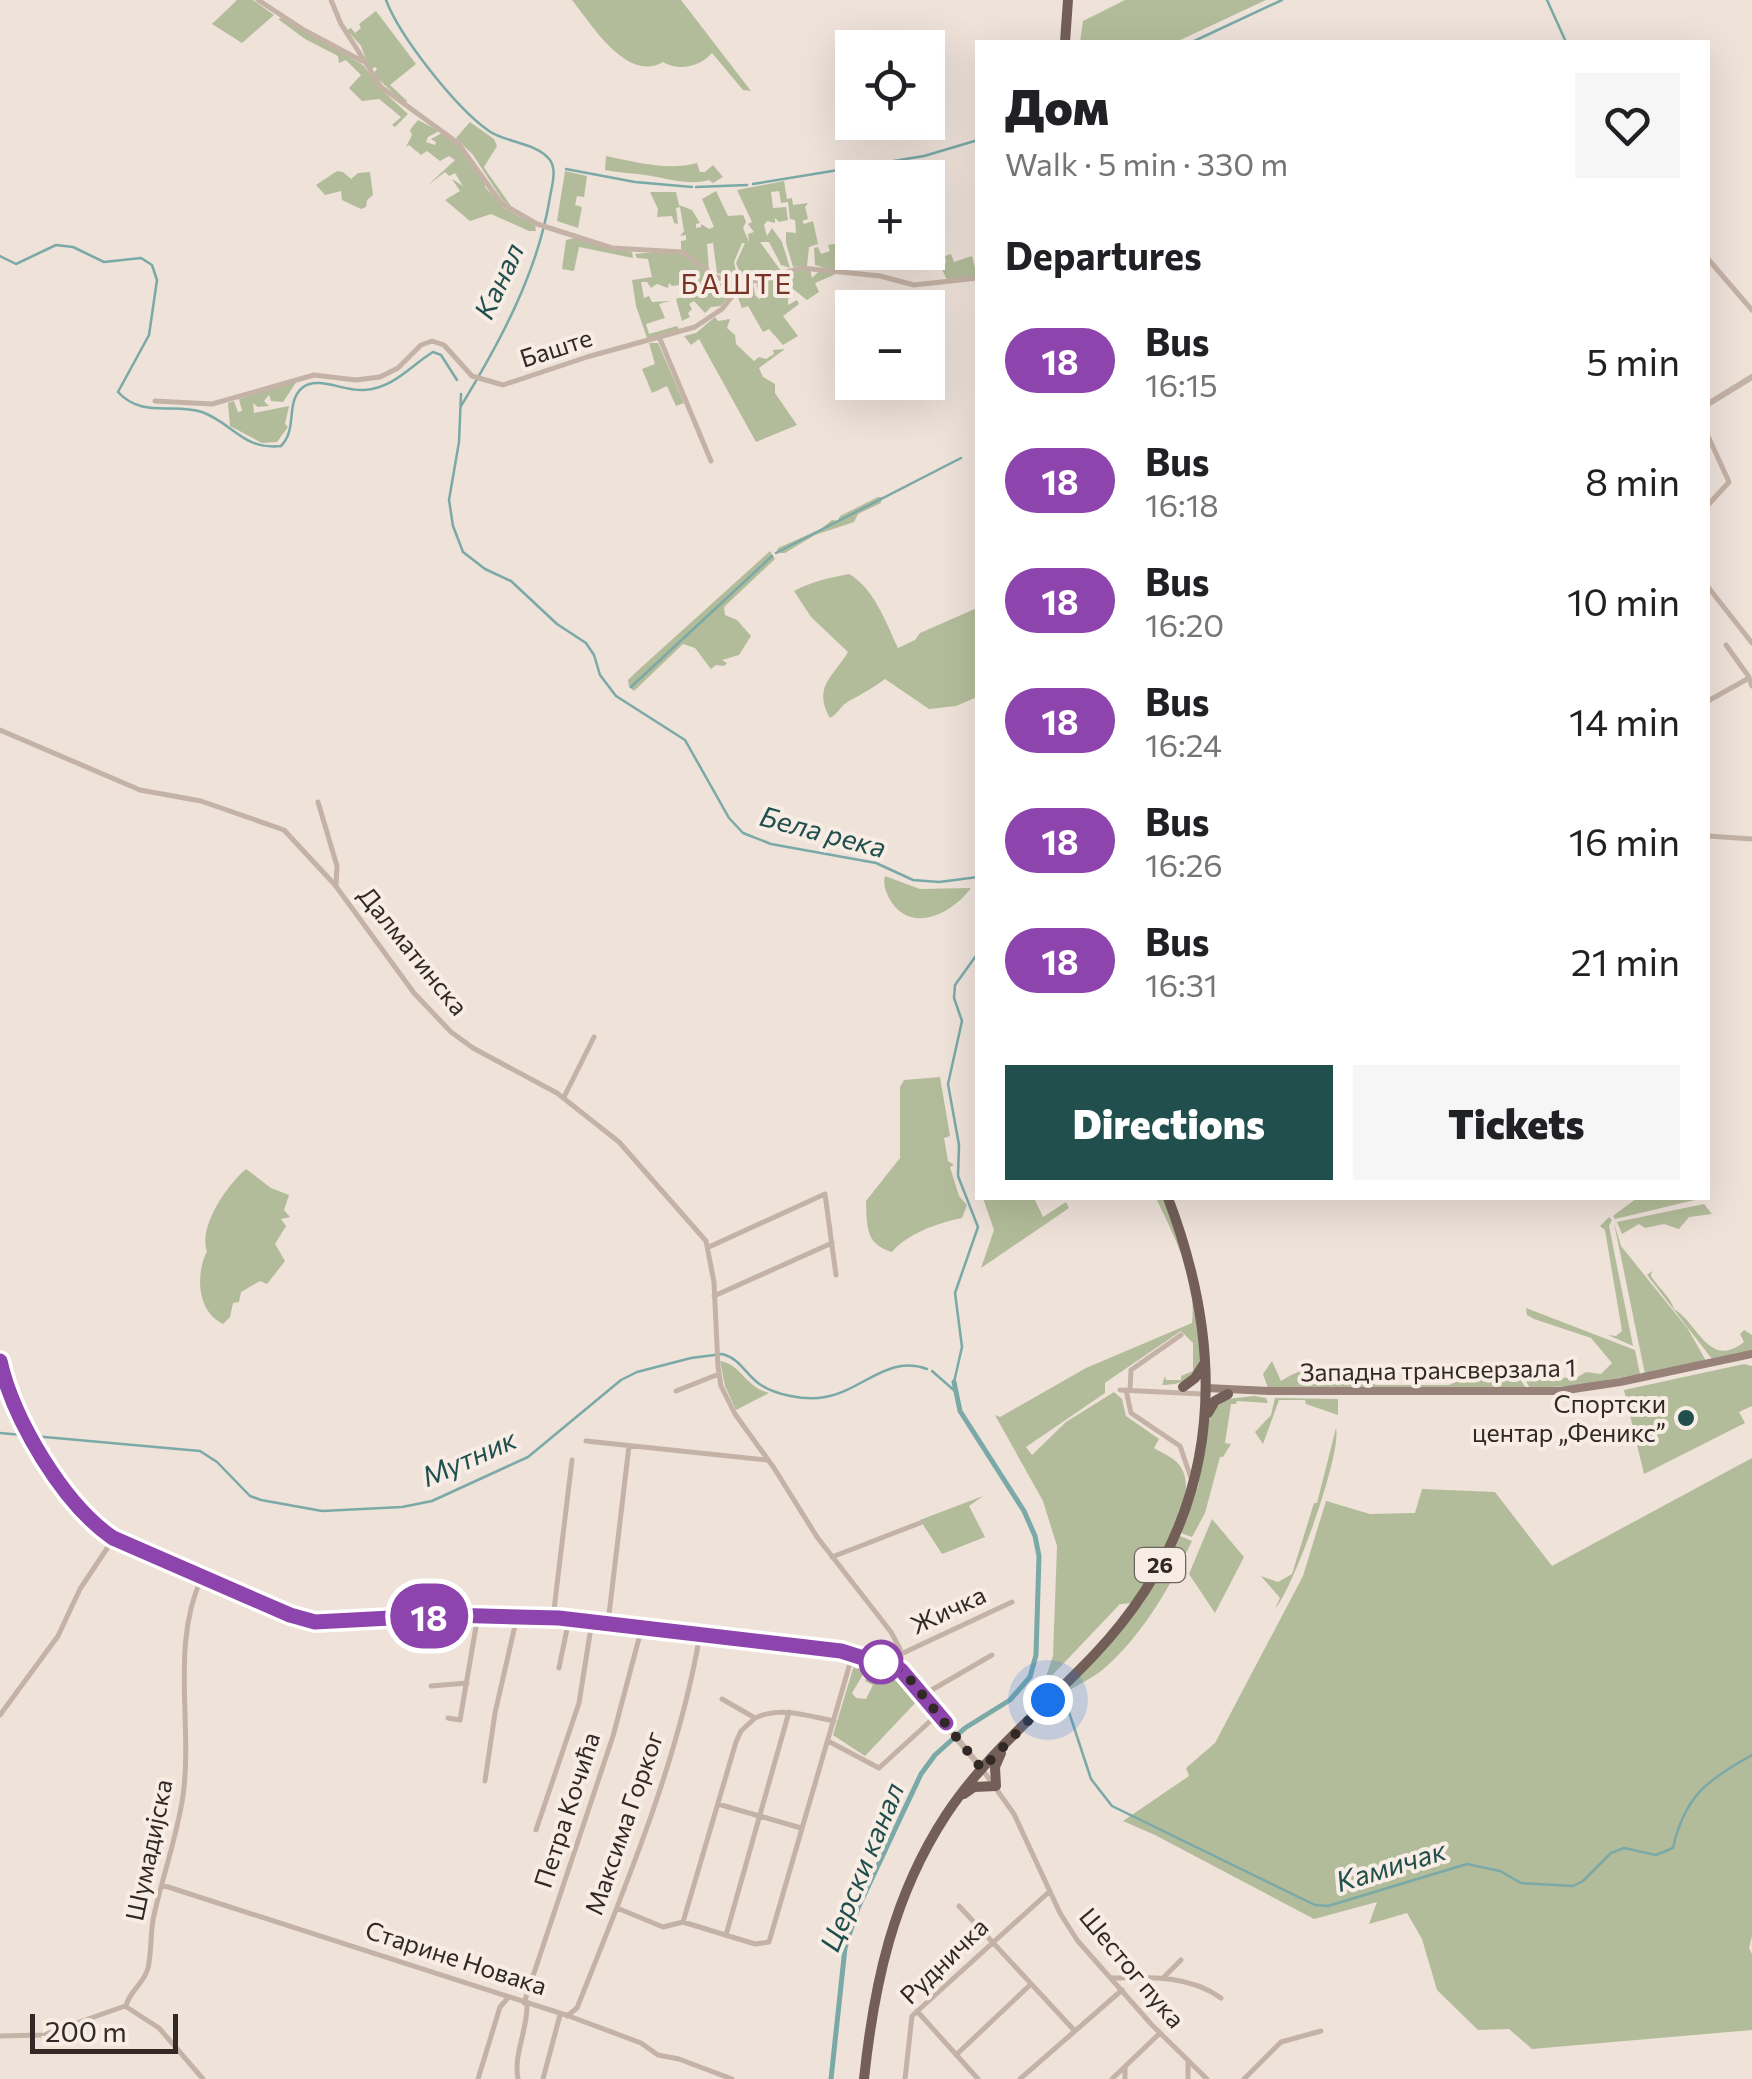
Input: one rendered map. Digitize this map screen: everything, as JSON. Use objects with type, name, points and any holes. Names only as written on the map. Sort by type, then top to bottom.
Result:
[{"type":"main road","points":[[1065,40],[1068,0]]},
{"type":"main road","name":"26","points":[[864,2079],[876,1990],[893,1921],[920,1859],[958,1797],[1130,1613],[1168,1552],[1194,1484],[1206,1391],[1206,1359],[1195,1276],[1169,1200]]},
{"type":"main road","name":"Западна трансверзала 1","points":[[1206,1391],[1560,1391],[1752,1354]]},
{"type":"main road","points":[[1183,1387],[1195,1378],[1206,1359]]},
{"type":"main road","points":[[1202,1428],[1212,1405],[1234,1392]]},
{"type":"main road","points":[[958,1797],[974,1787],[996,1786],[995,1767],[1003,1747]]},
{"type":"street","points":[[258,0],[364,63]]},
{"type":"street","points":[[331,0],[364,63],[393,97],[464,148],[502,203],[539,225],[622,250],[682,252],[716,277],[742,284],[802,268],[880,276],[914,285],[975,278]]},
{"type":"street","points":[[1710,261],[1752,310]]},
{"type":"street","name":"Баште","points":[[155,401],[212,404],[314,375],[356,380],[380,377],[432,341],[444,345],[472,376],[509,384],[586,356],[660,339],[708,321],[726,306],[742,284]]},
{"type":"street","points":[[660,339],[711,461]]},
{"type":"street","points":[[1710,403],[1752,377]]},
{"type":"street","points":[[1710,440],[1730,482],[1710,503]]},
{"type":"street","points":[[1710,590],[1752,644]]},
{"type":"street","points":[[1726,645],[1750,677],[1752,686]]},
{"type":"street","points":[[1710,700],[1750,677]]},
{"type":"street","name":"Далматинска","points":[[0,730],[140,790],[201,801],[275,824],[298,841],[414,993],[451,1032],[564,1098],[619,1142],[686,1215],[708,1247],[719,1374],[734,1414],[832,1557],[891,1632],[902,1672]]},
{"type":"street","name":"Далматинска","points":[[318,802],[338,866],[336,886]]},
{"type":"street","points":[[1710,836],[1752,839]]},
{"type":"street","points":[[564,1098],[594,1037]]},
{"type":"street","points":[[708,1247],[825,1194],[836,1274]]},
{"type":"street","points":[[714,1296],[832,1243]]},
{"type":"street","points":[[1182,1335],[1131,1370],[1126,1390],[1131,1413],[1180,1446],[1194,1484]]},
{"type":"street","points":[[0,1361],[11,1400],[82,1510],[114,1538],[202,1577],[309,1621],[554,1618],[853,1653],[902,1672],[982,1769]]},
{"type":"street","points":[[676,1390],[719,1374]]},
{"type":"street","points":[[1169,1390],[1183,1387],[1206,1391]]},
{"type":"street","points":[[1126,1390],[1206,1391]]},
{"type":"street","points":[[586,1442],[768,1460]]},
{"type":"street","points":[[608,1623],[628,1446]]},
{"type":"street","points":[[554,1618],[572,1460]]},
{"type":"street","points":[[832,1557],[920,1523]]},
{"type":"street","points":[[0,1714],[58,1636],[80,1589],[96,1571],[114,1538]]},
{"type":"street","name":"Шумадијска","points":[[126,2006],[147,1972],[153,1918],[183,1793],[187,1729],[184,1668],[191,1614],[202,1577]]},
{"type":"street","name":"Жичка","points":[[900,1654],[1012,1602]]},
{"type":"street","points":[[448,1718],[460,1720],[478,1616]]},
{"type":"street","points":[[485,1781],[495,1713],[517,1616]]},
{"type":"street","points":[[559,1668],[569,1619]]},
{"type":"street","points":[[536,1830],[580,1703],[592,1621]]},
{"type":"street","name":"Петра Кочића","points":[[518,2079],[516,2069],[526,2030],[526,2004],[613,1736],[642,1627]]},
{"type":"street","name":"Максима Горког","points":[[543,2079],[563,2016],[577,2008],[617,1908],[670,1750],[700,1634]]},
{"type":"street","points":[[617,1908],[663,1926],[683,1922],[755,1944],[769,1942],[853,1653]]},
{"type":"street","points":[[923,1695],[992,1655]]},
{"type":"street","points":[[431,1686],[467,1683]]},
{"type":"street","points":[[722,1699],[755,1718]]},
{"type":"street","points":[[683,1922],[739,1735],[755,1718],[767,1713],[789,1712],[834,1721]]},
{"type":"street","points":[[726,1935],[789,1712]]},
{"type":"street","points":[[828,1741],[879,1768],[938,1714]]},
{"type":"street","name":"Шестог пука","points":[[982,1769],[1019,1825],[1069,1928],[1160,2033],[1207,2079]]},
{"type":"street","points":[[718,1804],[803,1828]]},
{"type":"street","name":"Старине Новака","points":[[162,1885],[240,1912],[323,1934],[641,2043],[658,2054],[732,2079]]},
{"type":"street","name":"Рудничка","points":[[905,2079],[909,2020],[1050,1891]]},
{"type":"street","points":[[959,1906],[1074,2029]]},
{"type":"street","points":[[1162,1980],[1181,1960]]},
{"type":"street","points":[[1112,1978],[1195,1983],[1221,1998]]},
{"type":"street","points":[[956,2054],[1030,1985]]},
{"type":"street","points":[[1020,2079],[1122,1990]]},
{"type":"street","points":[[478,2079],[500,2008],[509,1998]]},
{"type":"street","points":[[0,2036],[42,2034],[126,2006],[159,2028],[203,2079]]},
{"type":"street","points":[[916,2011],[978,2079]]},
{"type":"street","points":[[1244,2079],[1280,2042],[1321,2031]]},
{"type":"street","points":[[1112,2079],[1160,2033]]},
{"type":"street","points":[[1188,2062],[1188,2079]]},
{"type":"street","points":[[1125,2068],[1125,2079]]},
{"type":"street","points":[[967,2079],[970,2070]]},
{"type":"green space","points":[[237,0],[253,0],[274,15],[242,43],[212,24]]},
{"type":"green space","points":[[572,0],[681,0],[751,91],[743,90],[712,53],[689,66],[663,62],[636,65],[600,36]]},
{"type":"green space","points":[[1125,0],[1266,0],[1180,40],[1080,40],[1083,21]]},
{"type":"green space","points":[[376,11],[416,64],[390,85],[407,101],[405,104],[373,74],[377,69],[370,70],[361,46],[347,30],[351,28],[355,33],[361,28],[359,24]]},
{"type":"green space","points":[[278,19],[363,65],[408,114],[395,127],[392,125],[401,117],[379,99],[362,101],[349,88],[361,75],[346,60],[339,63],[338,56],[305,39]]},
{"type":"green space","points":[[418,120],[439,131],[426,142],[435,145],[431,139],[442,133],[458,145],[504,208],[535,225],[536,231],[491,214],[470,221],[445,200],[460,191],[452,179],[463,186],[455,173],[449,176],[445,172],[427,186],[455,160],[449,156],[440,161],[427,151],[421,155],[409,145],[406,147],[412,135],[410,130]]},
{"type":"green space","points":[[470,122],[494,139],[497,146],[484,167],[511,206],[503,201],[473,155],[456,138]]},
{"type":"green space","points":[[606,156],[663,166],[697,163],[700,172],[713,165],[723,177],[713,183],[685,182],[610,171],[605,170]]},
{"type":"green space","points":[[337,171],[351,179],[358,173],[370,172],[373,195],[366,207],[361,209],[342,200],[341,191],[325,195],[316,185]]},
{"type":"green space","points":[[565,171],[587,176],[584,197],[577,196],[575,205],[582,207],[578,228],[557,221]]},
{"type":"green space","points":[[784,181],[787,199],[792,198],[793,205],[808,203],[808,219],[802,221],[813,221],[818,244],[809,247],[807,266],[793,267],[786,232],[796,233],[795,220],[790,219],[788,202],[781,203],[779,191],[771,192],[773,208],[786,207],[788,220],[779,222],[775,218],[775,223],[767,221],[764,225],[767,236],[772,228],[782,242],[790,268],[781,265],[769,242],[760,242],[781,271],[743,281],[736,263],[745,243],[734,262],[738,280],[717,273],[713,243],[707,244],[709,270],[681,249],[686,235],[680,236],[684,231],[680,207],[676,208],[678,224],[672,216],[657,217],[658,209],[650,192],[676,192],[679,205],[692,210],[700,223],[696,228],[701,224],[709,229],[714,227],[702,199],[716,191],[728,216],[743,215],[749,242],[748,234],[754,232],[748,224],[752,222],[737,190]]},
{"type":"green space","points":[[574,238],[632,252],[633,258],[579,247],[574,271],[562,269],[566,240]]},
{"type":"green space","points":[[835,244],[835,271],[815,265],[814,248],[818,247],[821,254],[830,251],[828,245]]},
{"type":"green space","points":[[679,252],[721,280],[686,293],[687,278],[679,280],[679,285],[669,283],[668,288],[657,284],[651,288],[647,282],[641,282],[644,298],[649,296],[652,302],[670,301],[659,304],[665,318],[646,324],[649,334],[677,326],[680,331],[647,338],[632,280],[652,277],[648,259],[637,258],[635,254]]},
{"type":"green space","points":[[951,254],[954,262],[972,256],[975,276],[947,280],[942,270],[945,256]]},
{"type":"green space","points":[[810,269],[812,278],[819,271],[836,274],[815,283],[819,292],[807,300],[793,289],[785,273]]},
{"type":"green space","points":[[779,276],[785,289],[794,295],[788,299],[788,305],[797,300],[799,304],[783,316],[798,336],[783,345],[769,329],[763,332],[748,306],[742,308],[737,295],[742,285],[753,283],[760,300],[756,282]]},
{"type":"green space","points":[[724,282],[733,284],[735,289],[721,306],[711,307],[705,313],[694,301],[689,304],[690,317],[682,321],[676,299]]},
{"type":"green space","points":[[715,317],[718,321],[730,319],[727,328],[735,335],[736,344],[754,361],[759,357],[766,359],[774,354],[773,350],[785,349],[759,368],[763,377],[775,384],[775,393],[797,425],[756,442],[699,339],[691,345],[684,336],[696,333]]},
{"type":"green space","points":[[649,343],[658,343],[684,403],[676,406],[667,386],[652,393],[642,369],[655,364]]},
{"type":"green space","points":[[297,381],[283,402],[271,401],[269,395],[264,401],[269,406],[258,407],[253,403],[254,413],[289,406],[285,424],[288,427],[277,442],[262,443],[230,426],[228,403],[234,401],[238,412],[242,411],[239,399]]},
{"type":"green space","points":[[882,497],[881,503],[858,514],[854,522],[815,535],[785,553],[776,553],[778,548],[832,520],[838,521],[840,516]]},
{"type":"green space","points":[[770,551],[775,559],[724,607],[725,615],[737,620],[751,636],[739,655],[722,660],[727,663],[724,666],[711,669],[695,648],[683,644],[634,691],[629,687],[628,680],[634,674]]},
{"type":"green space","points":[[849,574],[858,580],[884,617],[898,648],[920,633],[975,609],[975,698],[956,706],[929,709],[885,679],[830,718],[824,690],[848,652],[811,617],[794,591]]},
{"type":"green space","points":[[885,876],[920,889],[971,888],[942,913],[918,918],[897,909],[886,892]]},
{"type":"green space","points":[[940,1077],[950,1136],[944,1138],[948,1161],[954,1165],[950,1167],[959,1196],[967,1205],[962,1218],[924,1230],[892,1252],[872,1239],[866,1201],[900,1158],[900,1087],[904,1080]]},
{"type":"green space","points":[[246,1169],[271,1188],[289,1195],[284,1210],[290,1217],[281,1219],[286,1226],[275,1244],[285,1261],[267,1284],[260,1281],[241,1292],[239,1302],[233,1303],[230,1317],[223,1324],[203,1301],[200,1280],[207,1251],[205,1241],[210,1219],[223,1196]]},
{"type":"green space","points":[[984,1200],[1035,1200],[1043,1217],[1066,1202],[1069,1208],[981,1268],[994,1230]]},
{"type":"green space","points":[[1157,1200],[1166,1200],[1177,1234],[1192,1286],[1198,1312],[1201,1356],[1196,1370],[1181,1382],[1162,1385],[1165,1376],[1166,1380],[1181,1380],[1181,1376],[1193,1371],[1193,1343],[1181,1331],[1105,1383],[1105,1393],[1026,1447],[1032,1455],[1066,1422],[1114,1392],[1122,1399],[1126,1416],[1159,1439],[1154,1448],[1180,1466],[1186,1480],[1185,1497],[1172,1536],[1133,1603],[1120,1604],[1043,1685],[1053,1656],[1057,1546],[1043,1501],[995,1415],[1000,1417],[1086,1368],[1192,1323],[1188,1274]]},
{"type":"green space","points":[[1634,1200],[1695,1200],[1615,1219],[1613,1216]]},
{"type":"green space","points":[[1704,1204],[1712,1214],[1689,1217],[1679,1229],[1664,1224],[1645,1228],[1639,1224],[1622,1234],[1617,1222]]},
{"type":"green space","points":[[1609,1217],[1633,1346],[1608,1335],[1616,1336],[1622,1331],[1605,1230],[1600,1226]]},
{"type":"green space","points":[[1614,1223],[1621,1246],[1688,1329],[1706,1361],[1645,1374]]},
{"type":"green space","points":[[1652,1271],[1651,1276],[1674,1309],[1713,1348],[1732,1349],[1744,1342],[1740,1334],[1744,1330],[1752,1335],[1752,1351],[1712,1359],[1647,1275]]},
{"type":"green space","points":[[1526,1308],[1635,1350],[1640,1374],[1572,1386],[1530,1388],[1523,1377],[1576,1378],[1586,1372],[1601,1374],[1612,1363],[1591,1338],[1534,1319],[1527,1315]]},
{"type":"green space","points":[[720,1361],[769,1393],[736,1410],[725,1386]]},
{"type":"green space","points":[[1272,1361],[1281,1381],[1304,1370],[1325,1368],[1372,1375],[1375,1385],[1449,1385],[1472,1375],[1520,1379],[1526,1388],[1268,1388],[1263,1374]]},
{"type":"green space","name":"Спортски центар „Феникс”","points":[[1744,1364],[1752,1366],[1752,1406],[1739,1412],[1745,1423],[1644,1474],[1624,1390]]},
{"type":"green space","points":[[1266,1398],[1268,1403],[1231,1404],[1225,1443],[1231,1444],[1220,1457],[1205,1513],[1192,1537],[1181,1533],[1198,1486],[1211,1411],[1227,1399]]},
{"type":"green space","points":[[1275,1398],[1338,1399],[1338,1415],[1306,1404],[1305,1400],[1279,1400],[1263,1444],[1255,1432],[1271,1415]]},
{"type":"green space","points":[[1336,1428],[1332,1464],[1315,1520],[1293,1575],[1275,1609],[1280,1598],[1261,1576],[1278,1582],[1292,1574],[1317,1503]]},
{"type":"green space","points":[[1752,1458],[1752,2030],[1532,2049],[1509,2029],[1478,2030],[1437,1990],[1422,1939],[1407,1913],[1369,1924],[1377,1902],[1314,1919],[1123,1821],[1189,1776],[1186,1768],[1215,1743],[1303,1576],[1326,1501],[1370,1514],[1415,1513],[1422,1489],[1495,1492],[1552,1566]]},
{"type":"green space","points":[[983,1496],[969,1506],[985,1537],[942,1554],[920,1520]]},
{"type":"green space","points":[[1212,1519],[1244,1557],[1215,1613],[1189,1574]]},
{"type":"green space","points":[[1180,1536],[1192,1541],[1145,1622],[1102,1670],[1056,1700],[1115,1635]]},
{"type":"green space","points":[[855,1662],[854,1668],[858,1669],[860,1663],[868,1666],[852,1693],[856,1698],[866,1699],[873,1685],[865,1681],[871,1667],[899,1680],[918,1700],[865,1756],[833,1735]]},
{"type":"waterway","name":"Канал","points":[[386,0],[416,52],[461,106],[489,131],[544,154],[553,168],[544,225],[527,279],[503,332],[461,406]]},
{"type":"waterway","points":[[1196,40],[1282,0]]},
{"type":"waterway","points":[[1547,0],[1565,40]]},
{"type":"waterway","points":[[753,184],[924,156],[975,141]]},
{"type":"waterway","points":[[566,169],[635,182],[692,187]]},
{"type":"waterway","points":[[696,187],[747,185]]},
{"type":"waterway","name":"Бела река","points":[[0,256],[16,264],[56,245],[73,247],[104,262],[141,258],[152,265],[157,280],[149,335],[118,392],[148,408],[202,412],[257,444],[281,446],[289,432],[297,394],[308,384],[356,390],[375,388],[393,381],[433,352],[441,355],[457,380]]},
{"type":"waterway","name":"Бела река","points":[[461,394],[459,442],[449,500],[463,552],[485,569],[511,581],[557,624],[586,643],[600,675],[616,696],[685,740],[729,818],[743,833],[771,844],[876,863],[913,880],[939,882],[975,877]]},
{"type":"waterway","points":[[776,553],[961,458]]},
{"type":"waterway","points":[[631,687],[772,556]]},
{"type":"waterway","name":"Бела река","points":[[954,1382],[962,1347],[955,1293],[978,1227],[958,1176],[959,1145],[948,1084],[962,1021],[954,998],[955,985],[975,957]]},
{"type":"waterway","name":"Мутник","points":[[0,1433],[200,1451],[217,1462],[250,1496],[261,1500],[322,1511],[402,1507],[432,1501],[528,1457],[621,1380],[637,1372],[722,1354],[765,1387],[809,1398],[838,1393],[900,1366],[927,1369]]},
{"type":"waterway","name":"Мутник","points":[[932,1371],[956,1392]]},
{"type":"waterway","name":"Церски канал","points":[[831,2079],[845,1948],[858,1908],[921,1774],[935,1755],[965,1728],[1010,1700],[1030,1677],[1036,1655],[1039,1556],[1035,1536],[1024,1511],[960,1411],[954,1382]]},
{"type":"waterway","name":"Камичак","points":[[1066,1703],[1091,1779],[1112,1806],[1315,1905],[1328,1906],[1467,1864],[1500,1871],[1521,1883],[1573,1886],[1611,1853],[1624,1848],[1656,1855],[1673,1848],[1684,1815],[1700,1791],[1752,1755]]},
{"type":"bus line","name":"18","points":[[0,1361],[11,1400],[22,1420],[62,1484],[92,1522],[113,1538],[290,1615],[315,1622],[447,1615],[559,1618],[841,1651],[901,1670],[946,1723]]},
{"type":"place","name":"Спортски центар „Феникс”","points":[[1686,1418]]},
{"type":"district","name":"БАШТЕ","points":[[737,284]]},
{"type":"route","points":[[881,1662],[908,1677],[982,1769],[1048,1700]]}]
